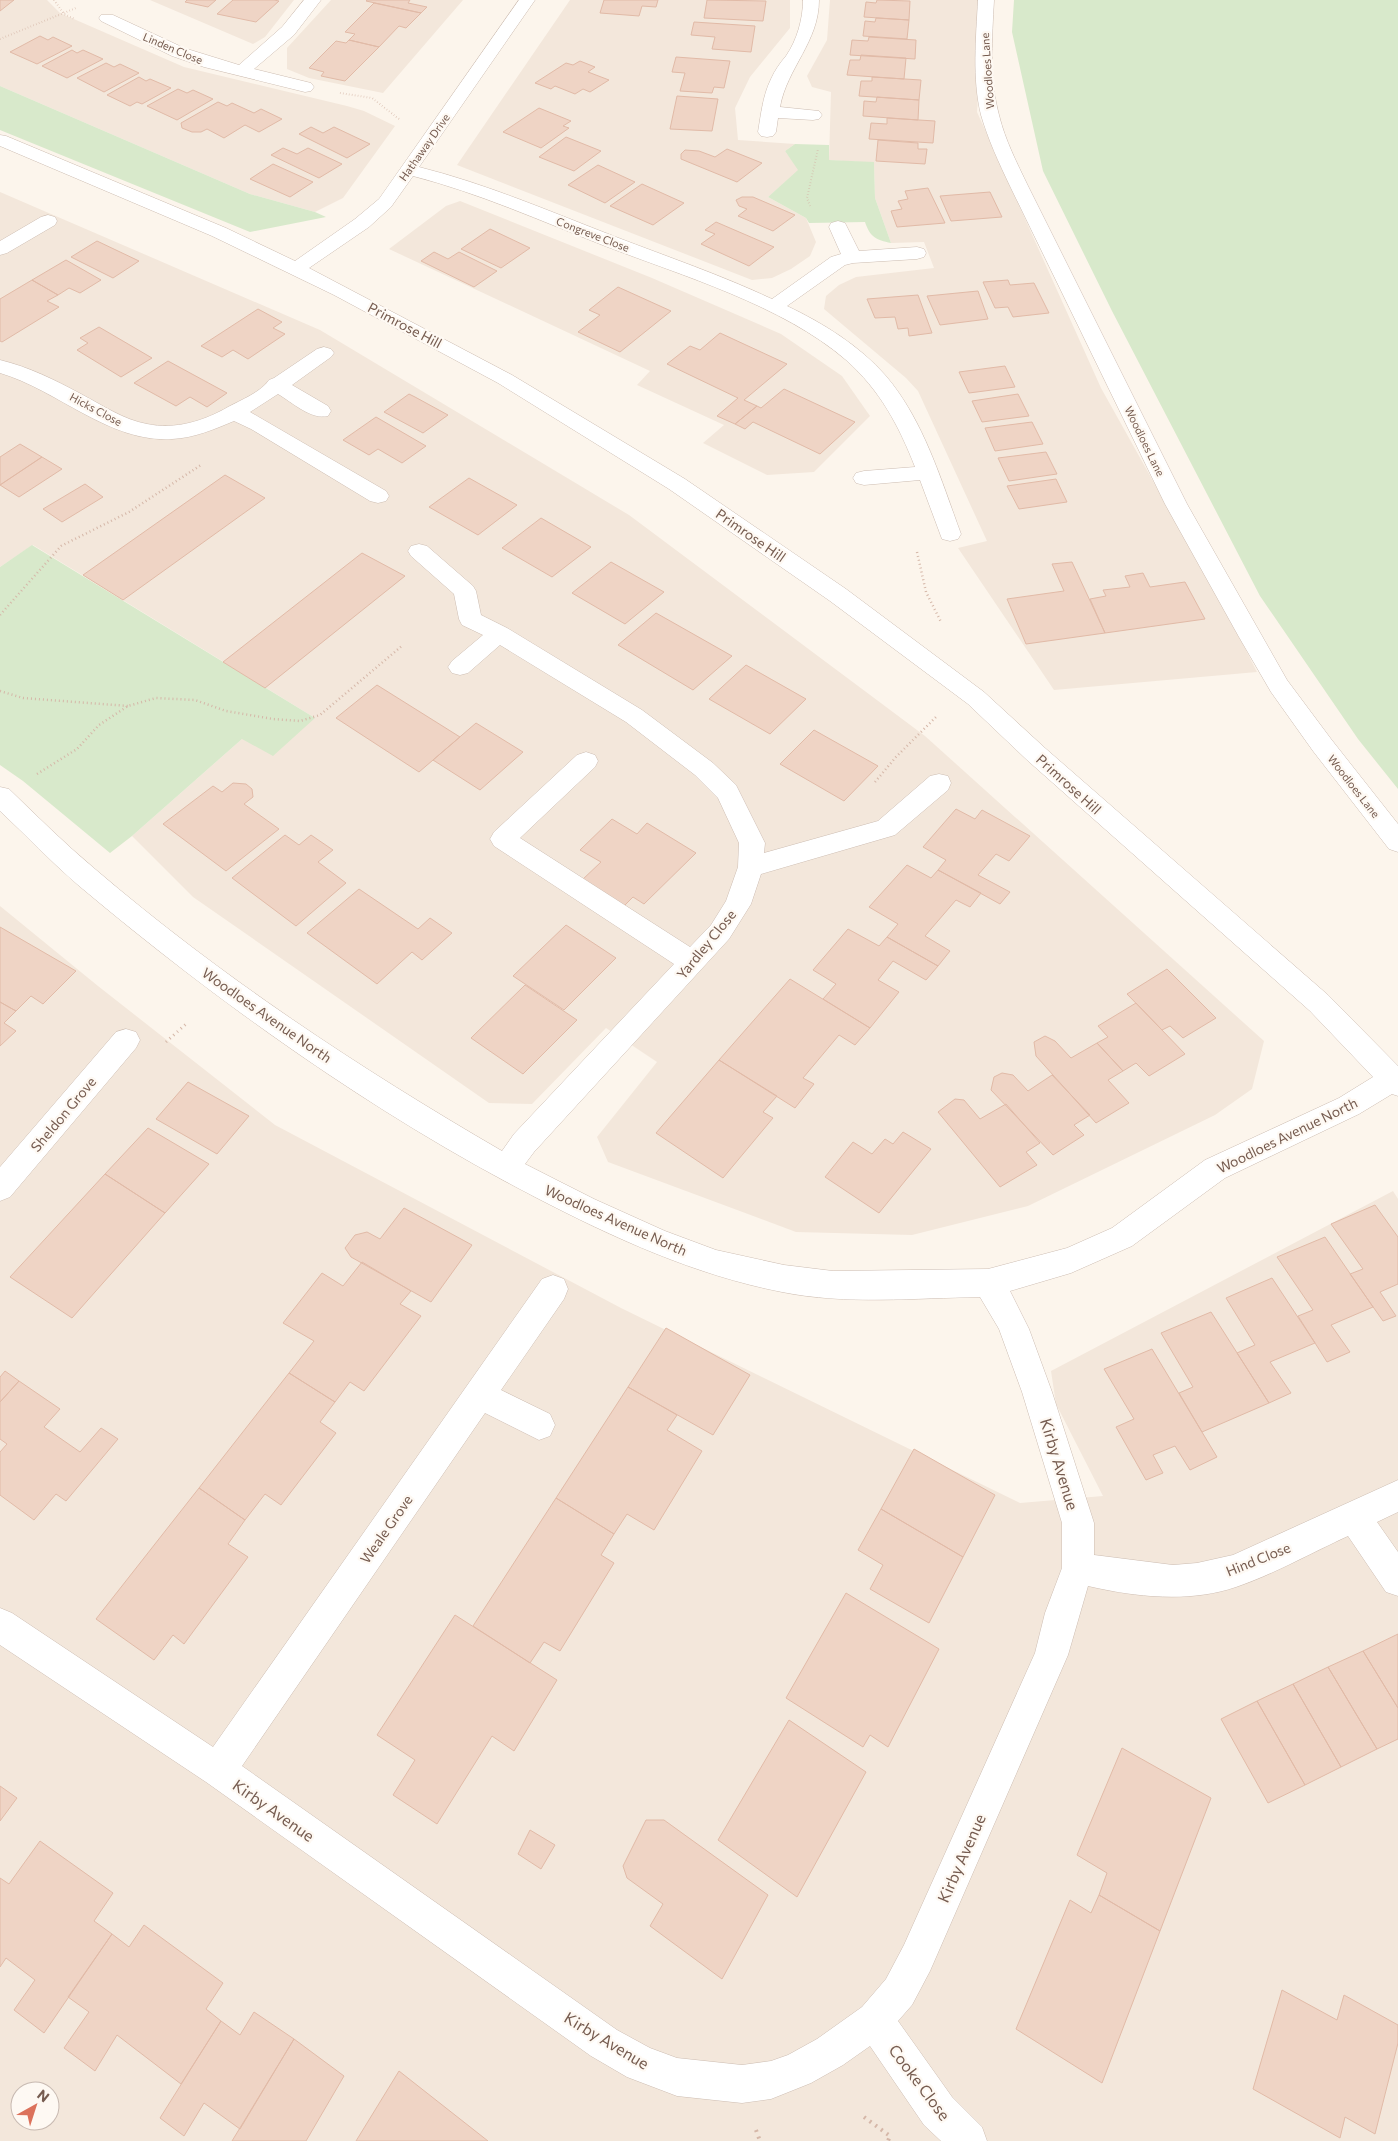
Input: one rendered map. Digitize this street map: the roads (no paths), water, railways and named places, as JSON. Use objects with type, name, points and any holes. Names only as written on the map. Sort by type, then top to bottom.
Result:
[{"type":"street","points":[[242,71],[288,31],[313,0]]},
{"type":"street","name":"Hathaway Drive","points":[[296,269],[362,223],[385,203],[527,0]]},
{"type":"street","points":[[767,132],[775,88],[782,72],[795,55],[803,39],[809,21],[811,0]]},
{"type":"street","name":"Woodloes Lane","points":[[986,0],[983,44],[989,113],[1018,186],[1176,504],[1250,637],[1285,694],[1398,842]]},
{"type":"street","name":"Linden Close","points":[[107,18],[178,52],[210,63],[305,87]]},
{"type":"street","points":[[770,112],[814,115]]},
{"type":"street","name":"Primrose Hill","points":[[0,140],[219,232],[296,269],[505,379],[661,474],[838,595],[901,640],[976,698],[1043,760],[1319,1003],[1396,1081]]},
{"type":"street","name":"Congreve Close","points":[[409,170],[434,175],[495,196],[773,307],[808,324],[841,346],[879,381],[897,405],[909,430],[950,534]]},
{"type":"street","points":[[4,241],[48,221]]},
{"type":"street","points":[[838,227],[852,257]]},
{"type":"street","points":[[773,307],[838,261],[852,257],[917,253]]},
{"type":"street","name":"Hicks Close","points":[[0,366],[20,371],[50,385],[118,422],[146,432],[178,433],[208,426],[235,413],[324,353]]},
{"type":"street","points":[[276,384],[321,410]]},
{"type":"street","points":[[235,413],[258,424],[378,496]]},
{"type":"street","points":[[864,478],[926,473]]},
{"type":"street","name":"Yardley Close","points":[[419,552],[464,591],[470,619],[634,716],[704,768],[727,792],[752,843],[751,867],[738,904],[720,932],[539,1127],[506,1168]]},
{"type":"street","points":[[460,667],[498,634]]},
{"type":"street","points":[[586,761],[503,839],[693,963]]},
{"type":"street","points":[[751,867],[886,828],[938,783]]},
{"type":"street","name":"Woodloes Avenue North","points":[[0,796],[85,876],[226,986],[358,1079],[506,1168],[584,1208],[655,1240],[716,1263],[784,1280],[833,1286],[988,1283],[1071,1260],[1122,1237],[1215,1169],[1349,1106],[1396,1081]]},
{"type":"street","name":"Sheldon Grove","points":[[1,1184],[126,1040]]},
{"type":"street","name":"Kirby Avenue","points":[[0,1625],[218,1770],[604,2043],[640,2064],[677,2077],[742,2084],[771,2080],[798,2070],[875,2020],[899,1992],[921,1949],[1051,1655],[1062,1613],[1078,1568],[1078,1523],[1038,1392],[1007,1313],[988,1283]]},
{"type":"street","name":"Weale Grove","points":[[218,1770],[553,1289]]},
{"type":"street","points":[[480,1395],[539,1425]]},
{"type":"street","name":"Hind Close","points":[[1078,1568],[1146,1579],[1173,1581],[1235,1572],[1398,1496]]},
{"type":"street","points":[[1354,1517],[1398,1580]]},
{"type":"street","name":"Cooke Close","points":[[875,2020],[938,2110],[968,2141]]}]
